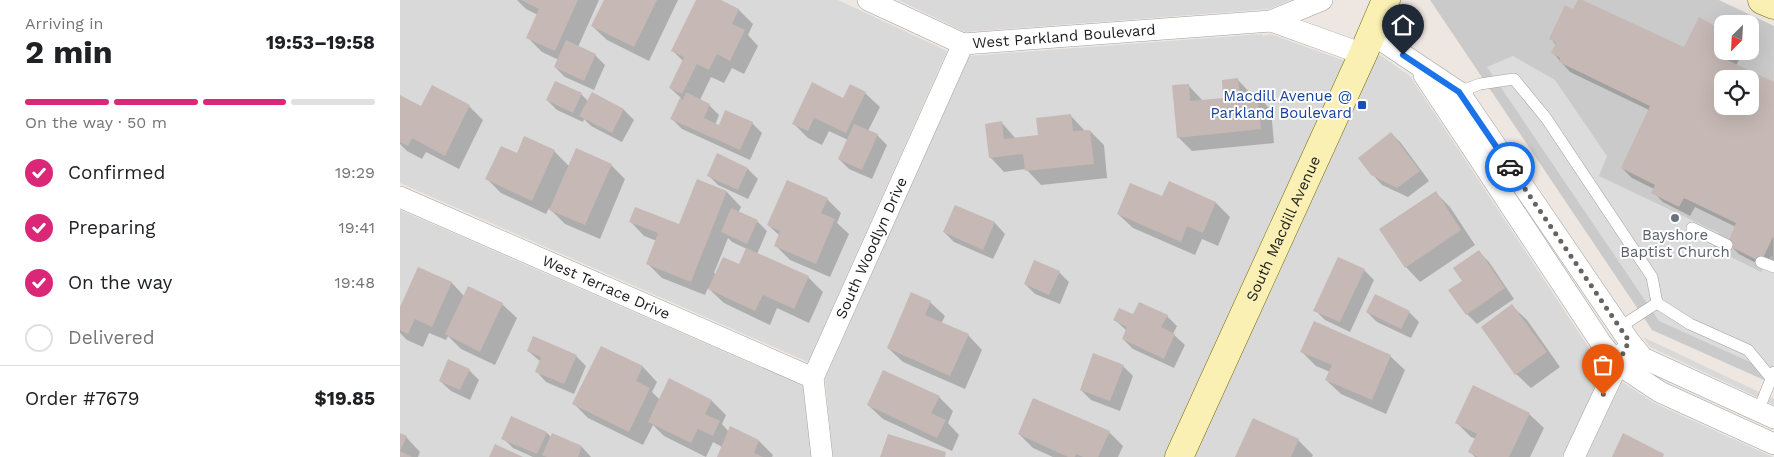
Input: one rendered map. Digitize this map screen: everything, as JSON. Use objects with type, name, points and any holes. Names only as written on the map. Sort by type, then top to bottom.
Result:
[{"type":"street","name":"West Parkland Boulevard","points":[[868,0],[962,44],[1271,21],[1368,44],[1418,66],[1459,92],[1624,334],[1643,358],[1766,415]]},
{"type":"street","name":"West Parkland Boulevard","points":[[1271,21],[1322,0]]},
{"type":"street","name":"South Macdill Avenue","points":[[1179,457],[1368,44],[1386,0]]},
{"type":"street","points":[[1762,0],[1774,6]]},
{"type":"street","name":"South Woodlyn Drive","points":[[813,378],[962,44]]},
{"type":"street","name":"West Parkland Boulevard","points":[[1418,66],[1601,343],[1618,364],[1660,392],[1774,444]]},
{"type":"street","name":"West Terrace Drive","points":[[400,197],[813,378]]},
{"type":"street","points":[[1574,457],[1618,364],[1624,334]]},
{"type":"street","points":[[813,378],[822,457]]},
{"type":"lane","points":[[1459,92],[1480,84],[1514,79],[1546,118],[1652,277],[1657,303],[1690,324],[1748,350],[1773,375],[1766,415]]},
{"type":"lane","points":[[1692,228],[1727,245]]},
{"type":"lane","points":[[1760,262],[1774,266]]},
{"type":"lane","points":[[1624,334],[1657,303]]},
{"type":"shaded area","points":[[400,0],[838,0],[947,51],[808,362],[400,183]]},
{"type":"shaded area","points":[[898,0],[1291,0],[1269,9],[965,32]]},
{"type":"shaded area","name":"Bayshore Baptist Church","points":[[1430,0],[1719,0],[1751,15],[1714,15],[1714,60],[1759,60],[1759,19],[1774,26],[1773,384],[1652,330]]},
{"type":"shaded area","points":[[1262,34],[1263,36],[1270,34],[1348,62],[1167,457],[833,457],[825,379],[969,56]]},
{"type":"shaded area","points":[[1376,52],[1410,76],[1591,351],[1604,367],[1562,457],[1192,457]]},
{"type":"shaded area","points":[[1513,56],[1555,80],[1607,156],[1599,176],[1719,233],[1713,248],[1761,272],[1771,256],[1774,257],[1774,362],[1770,371],[1659,321],[1487,67]]},
{"type":"shaded area","points":[[400,210],[803,386],[811,457],[400,457]]},
{"type":"shaded area","points":[[1643,337],[1774,399],[1774,405],[1650,347]]},
{"type":"shaded area","points":[[1622,382],[1654,403],[1773,457],[1586,457]]},
{"type":"building","points":[[521,0],[578,0],[555,51],[526,38],[539,9]]},
{"type":"building","points":[[604,0],[657,0],[634,47],[591,26]]},
{"type":"building","points":[[696,0],[721,0],[739,9],[732,24],[745,30],[730,61],[717,54],[709,70],[697,64],[682,94],[669,88],[684,57],[671,51]]},
{"type":"building","points":[[1578,0],[1582,0],[1684,47],[1699,17],[1714,25],[1714,60],[1727,60],[1748,70],[1714,70],[1714,115],[1759,115],[1759,75],[1774,82],[1774,238],[1761,262],[1727,245],[1736,223],[1684,198],[1679,207],[1651,193],[1655,185],[1621,168],[1650,106],[1559,62],[1560,58],[1551,53],[1556,43],[1549,39],[1565,5],[1573,9]]},
{"type":"building","points":[[566,40],[596,54],[584,81],[554,67]]},
{"type":"building","points":[[1238,78],[1240,96],[1257,94],[1261,129],[1177,138],[1172,85],[1189,84],[1190,101],[1223,98],[1222,80]]},
{"type":"building","points":[[555,81],[582,93],[573,113],[546,100]]},
{"type":"building","points":[[812,82],[843,98],[850,84],[866,92],[846,133],[814,118],[808,131],[792,124]]},
{"type":"building","points":[[432,85],[470,105],[445,156],[412,138],[408,146],[400,142],[400,95],[421,106]]},
{"type":"building","points":[[592,92],[624,109],[612,133],[579,116]]},
{"type":"building","points":[[686,92],[710,104],[704,118],[719,125],[725,110],[753,122],[740,150],[670,119],[680,98],[683,100]]},
{"type":"building","points":[[1071,114],[1073,131],[1090,130],[1094,164],[1025,171],[1023,154],[989,158],[985,124],[1002,121],[1004,139],[1038,135],[1036,118]]},
{"type":"building","points":[[854,124],[878,134],[862,170],[838,159]]},
{"type":"building","points":[[1391,132],[1420,171],[1397,188],[1371,175],[1358,158]]},
{"type":"building","points":[[524,136],[555,150],[532,201],[485,179],[501,146],[517,153]]},
{"type":"building","points":[[576,148],[612,164],[585,225],[549,210]]},
{"type":"building","points":[[717,153],[748,168],[738,190],[707,176]]},
{"type":"building","points":[[697,179],[727,191],[691,282],[646,264],[658,233],[629,222],[635,207],[679,224]]},
{"type":"building","points":[[787,180],[828,198],[821,213],[835,219],[816,264],[774,246],[780,231],[767,225]]},
{"type":"building","points":[[1169,181],[1216,202],[1203,233],[1187,226],[1181,242],[1117,214],[1130,183],[1162,196]]},
{"type":"building","points":[[1436,191],[1461,230],[1405,268],[1379,229]]},
{"type":"building","points":[[955,205],[995,222],[983,250],[943,232]]},
{"type":"building","points":[[731,208],[758,220],[747,244],[721,232]]},
{"type":"building","points":[[746,248],[809,276],[794,309],[763,295],[755,311],[708,289],[723,257],[739,264]]},
{"type":"building","points":[[1479,250],[1505,288],[1466,315],[1448,290],[1462,281],[1453,268]]},
{"type":"building","points":[[1338,257],[1365,269],[1340,322],[1313,311]]},
{"type":"building","points":[[1034,260],[1060,271],[1049,295],[1024,284]]},
{"type":"building","points":[[418,267],[452,282],[432,327],[415,319],[408,334],[400,330],[400,307]]},
{"type":"building","points":[[468,286],[503,303],[480,352],[445,334]]},
{"type":"building","points":[[911,292],[931,301],[925,315],[969,334],[950,376],[887,348]]},
{"type":"building","points":[[1375,294],[1410,311],[1401,329],[1366,312]]},
{"type":"building","points":[[1139,302],[1168,315],[1161,327],[1175,334],[1164,359],[1122,339],[1127,327],[1113,320],[1119,308],[1133,314]]},
{"type":"building","points":[[1512,304],[1547,352],[1515,375],[1481,327]]},
{"type":"building","points":[[1314,321],[1391,355],[1372,400],[1325,380],[1332,365],[1300,352]]},
{"type":"building","points":[[533,336],[577,355],[564,384],[535,372],[541,357],[527,351]]},
{"type":"building","points":[[601,346],[643,366],[636,381],[650,388],[629,432],[572,404]]},
{"type":"building","points":[[1093,353],[1124,365],[1110,401],[1080,390]]},
{"type":"building","points":[[448,359],[470,369],[460,390],[439,381]]},
{"type":"building","points":[[883,370],[940,396],[931,413],[946,420],[937,438],[867,405]]},
{"type":"building","points":[[669,378],[712,400],[705,414],[720,421],[713,436],[698,429],[691,443],[648,422]]},
{"type":"building","points":[[1473,385],[1530,413],[1509,457],[1478,457],[1468,452],[1477,434],[1455,423]]},
{"type":"building","points":[[1033,398],[1110,431],[1098,457],[1083,457],[1076,454],[1075,457],[1068,457],[1018,434]]},
{"type":"building","points":[[511,416],[547,432],[537,454],[501,439]]},
{"type":"building","points":[[1253,418],[1299,439],[1291,457],[1235,457]]},
{"type":"building","points":[[730,426],[759,440],[754,453],[763,457],[717,457]]},
{"type":"building","points":[[400,433],[407,436],[400,451]]},
{"type":"building","points":[[552,433],[582,446],[578,457],[547,457],[542,455]]},
{"type":"building","points":[[1623,433],[1664,454],[1663,457],[1612,457]]},
{"type":"building","points":[[888,434],[946,452],[945,457],[880,457]]},
{"type":"building","points":[[495,444],[523,457],[489,457]]},
{"type":"building","points":[[400,451],[412,457],[400,457]]},
{"type":"way so far","points":[[1510,167],[1629,341],[1603,395]]},
{"type":"place","name":"Macdill Avenue @ Parkland Boulevard","points":[[1362,105]]},
{"type":"place","name":"Bayshore Baptist Church","points":[[1675,218]]},
{"type":"route","points":[[1403,55],[1459,92],[1510,167]]}]
